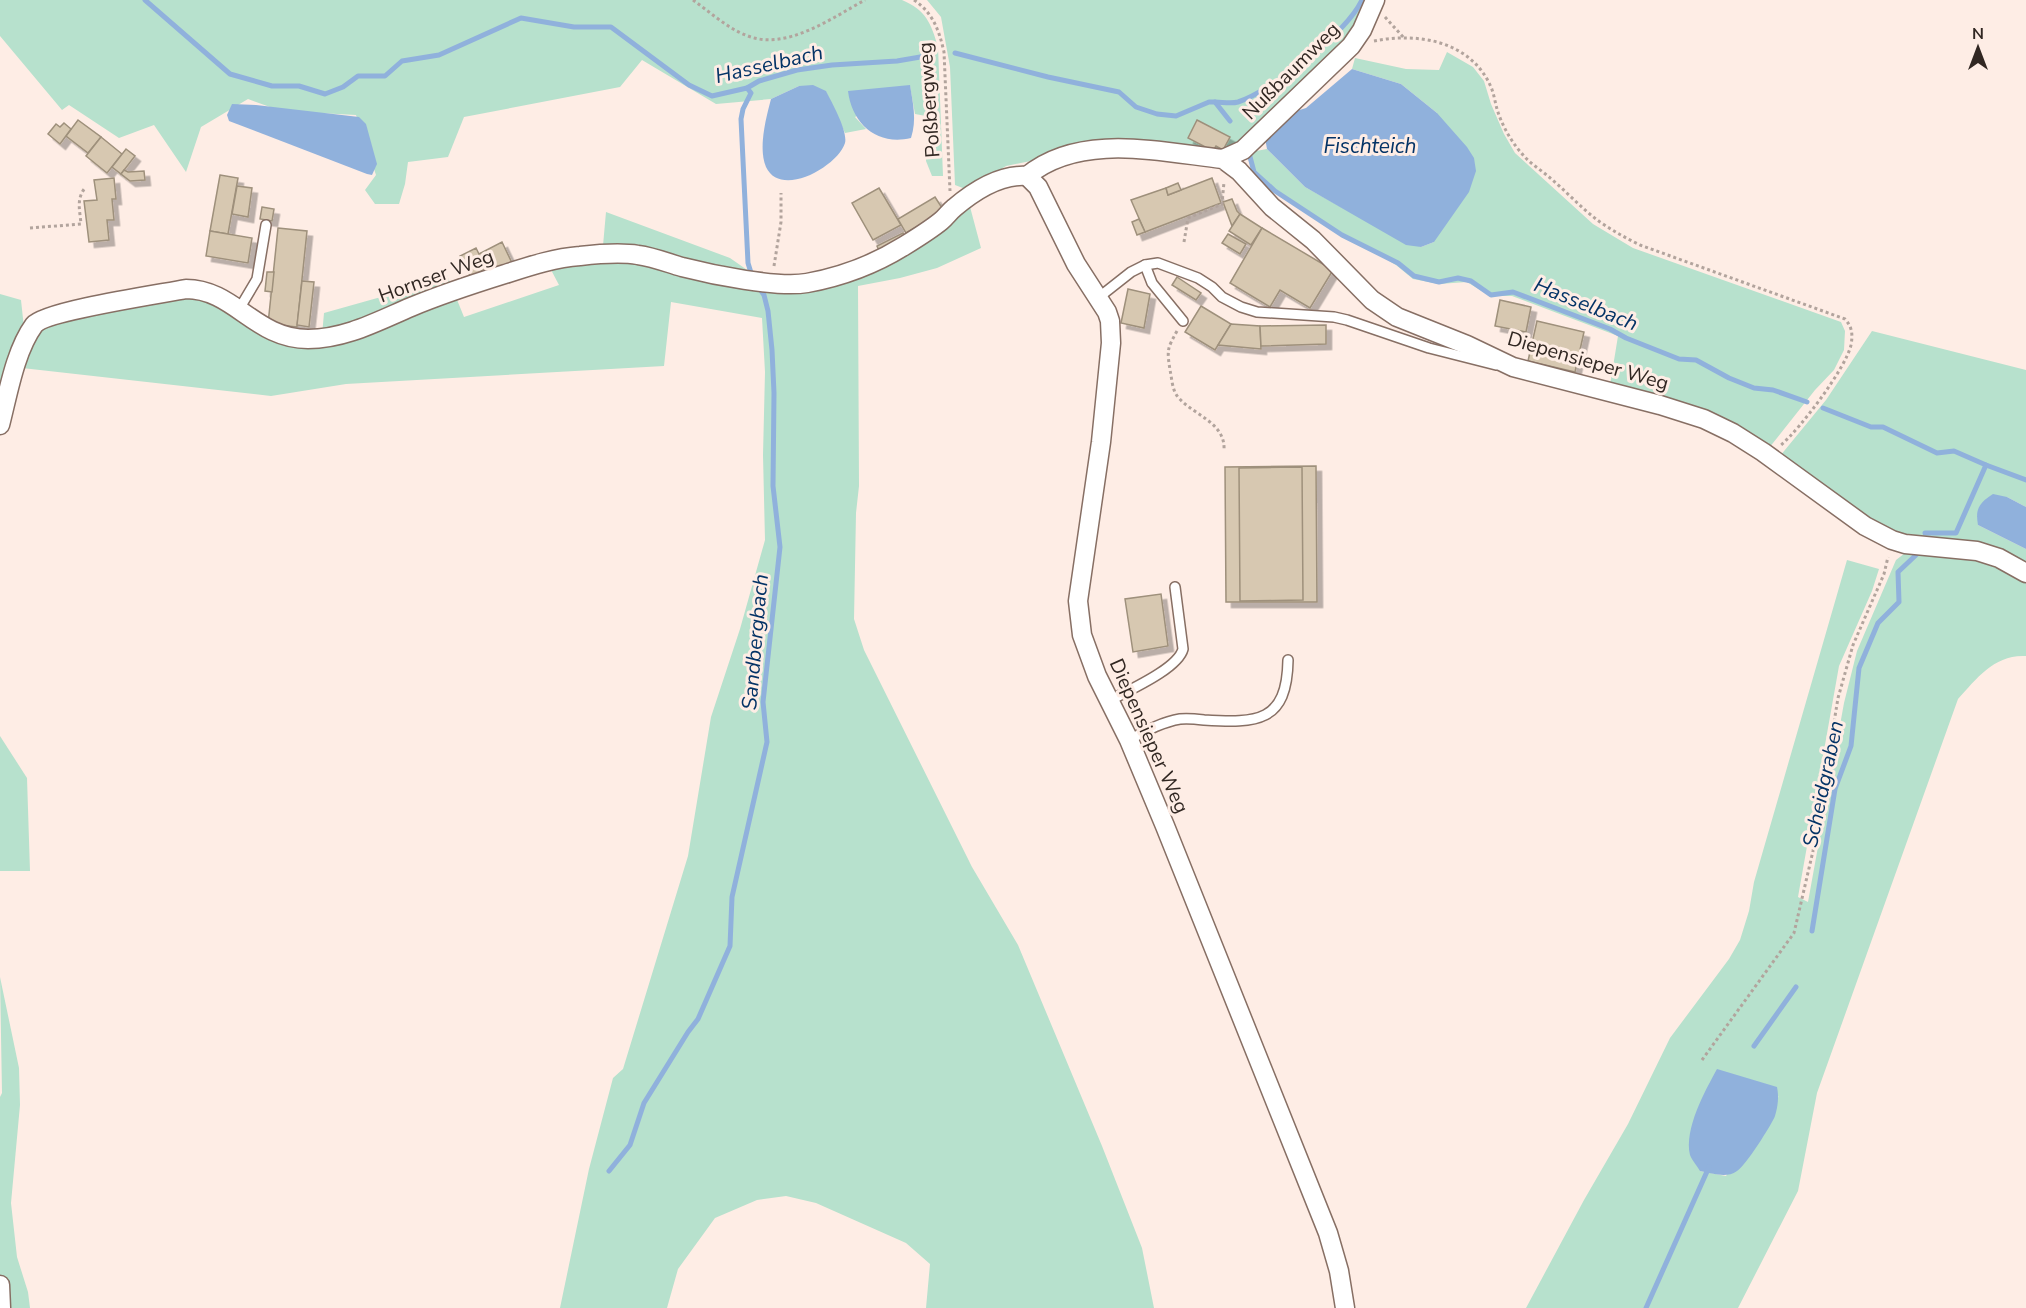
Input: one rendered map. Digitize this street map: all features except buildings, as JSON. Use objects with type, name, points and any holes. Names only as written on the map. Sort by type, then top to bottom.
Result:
[{"type":"street","name":"Nußbaumweg","points":[[1223,159],[1243,150],[1351,46],[1362,30],[1374,3]]},
{"type":"street","points":[[954,208],[996,180],[1027,176],[1052,159],[1100,149],[1148,150],[1223,159]]},
{"type":"street","name":"Diepensieper Weg","points":[[1223,159],[1239,171],[1272,207],[1313,240],[1372,300],[1415,326],[1467,345],[1508,366],[1660,405],[1704,419],[1762,452],[1865,526],[1892,540],[1905,544],[1977,551],[1999,558],[2026,573]]},
{"type":"street","name":"Diepensieper Weg","points":[[1027,176],[1038,187],[1076,264],[1110,321],[1111,343],[1101,442],[1078,608],[1082,635],[1088,655],[1129,740],[1328,1233],[1339,1271],[1345,1308]]},
{"type":"street","name":"Hornser Weg","points":[[0,425],[24,344],[36,322],[45,317],[186,289],[218,296],[266,329],[282,335],[309,339],[345,334],[447,292],[540,263],[578,256],[637,254],[696,270],[791,285],[807,283],[861,268],[923,234],[954,208]]},
{"type":"street","points":[[0,1285],[1,1308]]},
{"type":"lane","points":[[238,310],[257,279],[266,225]]},
{"type":"lane","points":[[1098,298],[1131,272],[1145,265],[1158,263],[1198,278],[1222,297],[1257,312],[1334,317],[1457,357],[1486,364],[1508,366]]},
{"type":"lane","points":[[1145,265],[1152,283],[1184,321]]},
{"type":"lane","points":[[1109,701],[1169,667],[1181,654],[1183,649],[1175,587]]},
{"type":"lane","points":[[1129,740],[1162,723],[1183,718],[1227,720],[1263,717],[1272,711],[1286,690],[1288,660]]},
{"type":"path","points":[[693,0],[746,36],[769,41],[794,36],[865,0]]},
{"type":"path","name":"Poßbergweg","points":[[914,0],[922,5],[932,18],[940,32],[944,52],[949,187],[954,208]]},
{"type":"path","points":[[1374,3],[1404,38]]},
{"type":"path","points":[[1351,46],[1404,38],[1436,41],[1453,48],[1475,62],[1485,75],[1507,133],[1525,157],[1615,232],[1640,245],[1845,319],[1852,333],[1851,345],[1840,370],[1794,433],[1782,445],[1762,452]]},
{"type":"path","points":[[1184,242],[1188,218],[1222,204],[1224,181]]},
{"type":"path","points":[[30,228],[81,224],[79,196],[85,188]]},
{"type":"path","points":[[770,282],[781,222],[781,193]]},
{"type":"path","points":[[1184,321],[1167,352],[1172,383],[1180,399],[1218,428],[1225,444],[1224,451]]},
{"type":"path","points":[[1702,1060],[1794,933],[1813,851],[1838,698],[1853,645],[1884,574],[1892,540]]},
{"type":"green space","points":[[0,0],[902,0],[917,8],[926,18],[938,47],[943,176],[932,176],[926,161],[926,116],[915,114],[910,86],[855,117],[866,129],[845,133],[826,92],[799,86],[771,99],[716,104],[642,60],[620,87],[464,117],[448,157],[408,162],[399,204],[375,204],[365,190],[376,175],[356,115],[281,111],[248,99],[201,127],[186,172],[154,125],[119,138],[69,105],[62,110],[0,36]]},
{"type":"green space","points":[[927,0],[1369,0],[1351,38],[1283,107],[1222,155],[1050,157],[1006,166],[968,190],[955,185],[950,67],[941,17]]},
{"type":"green space","points":[[1447,52],[1473,67],[1484,81],[1491,104],[1515,153],[1593,224],[1633,248],[1841,322],[1845,331],[1844,350],[1834,370],[1769,448],[1610,385],[1618,336],[1512,296],[1490,296],[1467,282],[1439,284],[1413,279],[1396,265],[1273,192],[1252,167],[1245,153],[1267,149],[1305,187],[1421,247],[1434,242],[1437,113],[1401,84],[1352,69],[1355,58],[1406,69],[1439,70]]},
{"type":"green space","points":[[969,203],[981,248],[937,268],[858,286],[859,486],[856,513],[854,619],[864,650],[972,867],[1018,945],[1142,1248],[1154,1308],[926,1308],[930,1264],[906,1243],[816,1203],[786,1196],[757,1200],[715,1218],[678,1269],[667,1308],[560,1308],[589,1169],[613,1078],[623,1069],[688,856],[711,717],[740,629],[765,540],[763,455],[765,372],[762,318],[671,302],[664,366],[346,384],[271,396],[22,368],[39,331],[58,319],[184,297],[207,302],[291,344],[322,335],[324,313],[447,275],[464,317],[559,285],[549,266],[602,257],[606,212],[730,258],[770,286],[841,278]]},
{"type":"green space","points":[[0,294],[21,300],[24,328],[0,404]]},
{"type":"green space","points":[[1872,331],[2026,370],[2026,507],[2007,497],[1978,525],[2026,549],[2026,567],[1882,531],[1780,456],[1826,400]]},
{"type":"green space","points":[[1909,550],[1951,554],[1995,564],[2026,580],[2026,656],[2015,656],[1996,663],[1958,699],[1817,1093],[1798,1191],[1738,1308],[1526,1308],[1628,1124],[1670,1038],[1729,959],[1740,940],[1749,911],[1754,882],[1847,560],[1879,569],[1872,591],[1839,666],[1798,897],[1808,902],[1844,703],[1857,651],[1896,560]],"holes":[[[1779,1096],[1726,1176],[1700,1171]]]},
{"type":"green space","points":[[0,736],[27,778],[30,871],[0,871]]},
{"type":"green space","points":[[0,977],[19,1068],[20,1105],[11,1203],[17,1257],[28,1292],[30,1308],[0,1308],[0,1097],[2,1093]]},
{"type":"water","name":"Fischteich","points":[[1352,69],[1401,84],[1437,113],[1474,158],[1476,171],[1469,192],[1434,242],[1421,247],[1406,245],[1305,187],[1267,149],[1265,138],[1290,113],[1306,108]]},
{"type":"water","points":[[813,85],[826,91],[842,124],[845,143],[832,161],[808,176],[796,180],[784,180],[773,176],[766,167],[763,151],[771,99],[799,86]]},
{"type":"water","points":[[910,85],[914,112],[911,138],[887,139],[868,130],[850,103],[848,91]]},
{"type":"water","points":[[232,104],[359,117],[366,124],[377,164],[372,175],[229,121],[227,115]]},
{"type":"water","points":[[1993,494],[2007,497],[2026,507],[2026,549],[1978,525],[1979,507]]},
{"type":"water","points":[[1717,1069],[1777,1087],[1778,1091],[1775,1116],[1769,1127],[1741,1168],[1728,1175],[1700,1171],[1690,1155],[1690,1134],[1693,1122]]},
{"type":"waterway","name":"Hasselbach","points":[[145,0],[230,74],[272,86],[299,86],[325,94],[343,87],[358,76],[385,76],[402,61],[439,55],[521,18],[574,27],[611,27],[689,85],[712,96],[747,88],[759,81],[797,70],[832,65],[897,61],[932,55]]},
{"type":"waterway","points":[[1215,102],[1238,102],[1270,86],[1325,43],[1354,13],[1362,0]]},
{"type":"waterway","name":"Hasselbach","points":[[955,53],[1048,77],[1119,92],[1136,107],[1157,114],[1176,116],[1209,102],[1215,102],[1230,121]]},
{"type":"waterway","name":"Sandbergbach","points":[[747,88],[751,93],[741,119],[748,263],[752,276]]},
{"type":"waterway","name":"Hasselbach","points":[[1249,153],[1254,172],[1275,191],[1342,235],[1398,263],[1414,276],[1439,282],[1458,278],[1471,281],[1491,295],[1513,292],[1610,329],[1626,338],[1679,359],[1696,360],[1729,378],[1754,388],[1773,390],[1807,402]]},
{"type":"waterway","name":"Sandbergbach","points":[[609,1171],[630,1145],[644,1103],[698,1019],[730,946],[732,897],[767,742],[763,702],[780,547],[773,486],[772,350],[768,311],[764,295],[758,286]]},
{"type":"waterway","name":"Hasselbach","points":[[1823,408],[1871,427],[1883,427],[1937,453],[1954,451],[2026,480]]},
{"type":"waterway","name":"Scheidgraben","points":[[1925,533],[1956,533],[1986,465]]},
{"type":"waterway","name":"Scheidgraben","points":[[1812,931],[1835,789],[1851,746],[1859,668],[1878,623],[1899,602],[1898,572],[1916,555]]},
{"type":"waterway","name":"Scheidgraben","points":[[1754,1046],[1796,987]]},
{"type":"waterway","name":"Scheidgraben","points":[[1646,1308],[1709,1167]]}]
